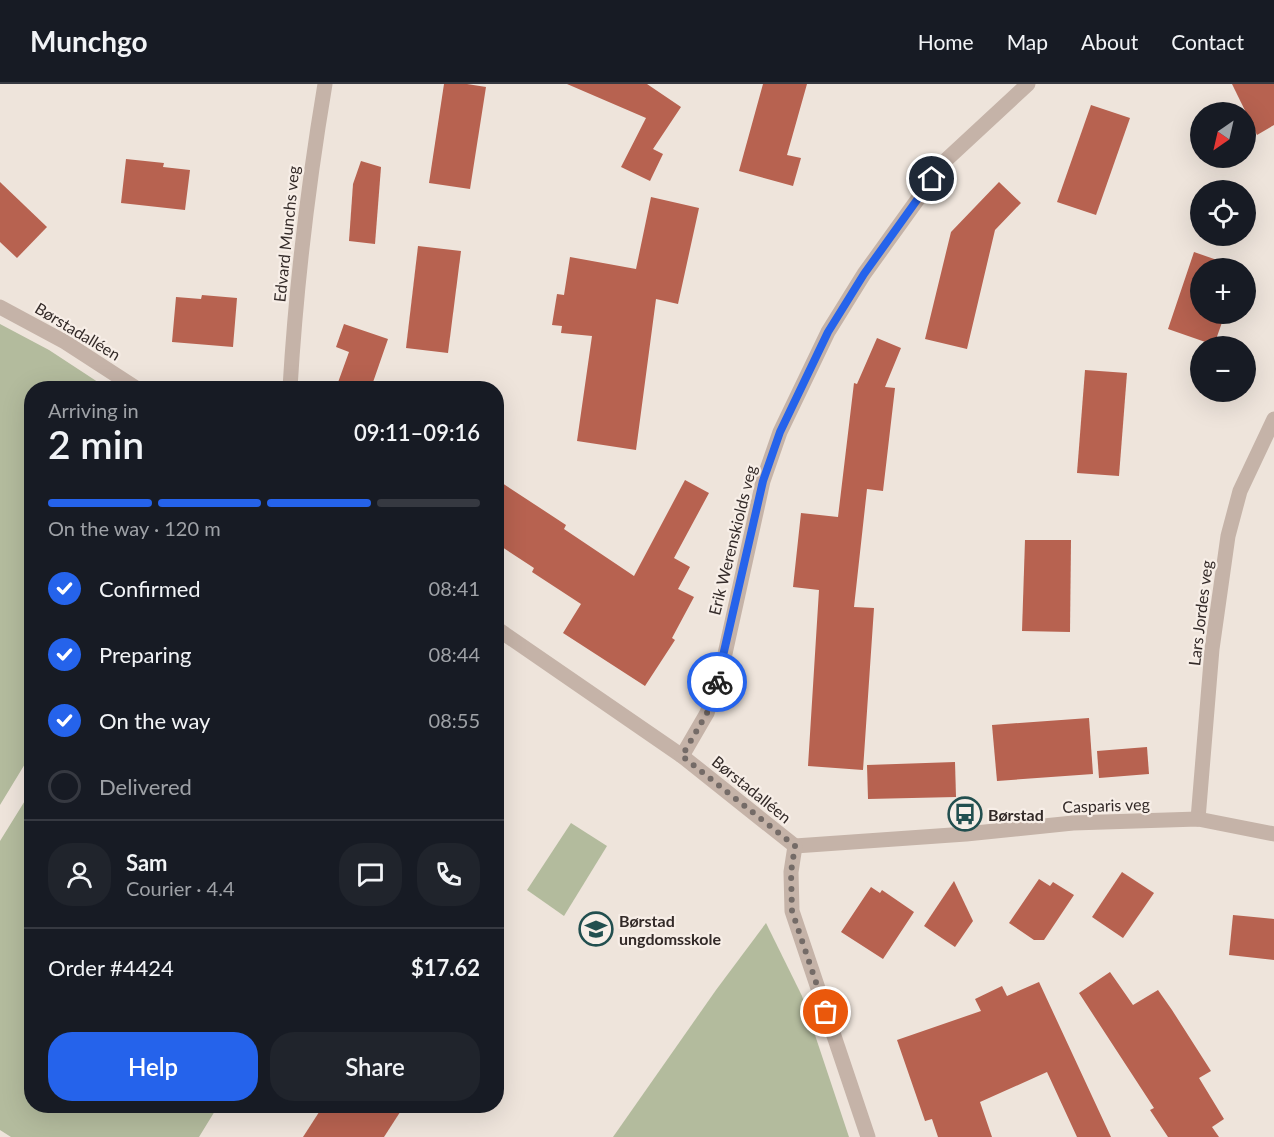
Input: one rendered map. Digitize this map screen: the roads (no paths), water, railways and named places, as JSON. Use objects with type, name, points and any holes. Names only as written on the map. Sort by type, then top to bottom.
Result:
[{"type":"street","name":"Edvard Munchs veg","points":[[291,381],[311,170],[325,84]]},
{"type":"street","name":"Erik Werenskiolds veg","points":[[682,756],[707,713],[721,672],[737,592],[766,471],[780,432],[823,341],[864,274],[946,160],[1028,84]]},
{"type":"street","name":"Børstadalléen","points":[[0,307],[66,342],[125,381]]},
{"type":"street","name":"Lars Jordes veg","points":[[1198,819],[1212,649],[1228,536],[1240,491],[1274,419]]},
{"type":"street","name":"Børstadalléen","points":[[504,634],[682,756],[795,846],[791,872],[792,911],[868,1137]]},
{"type":"street","name":"Casparis veg","points":[[795,846],[966,834],[1072,823],[1198,819],[1274,834]]},
{"type":"place","name":"Børstad","points":[[965,814]]},
{"type":"place","name":"Børstad ungdomsskole","points":[[596,929]]}]
